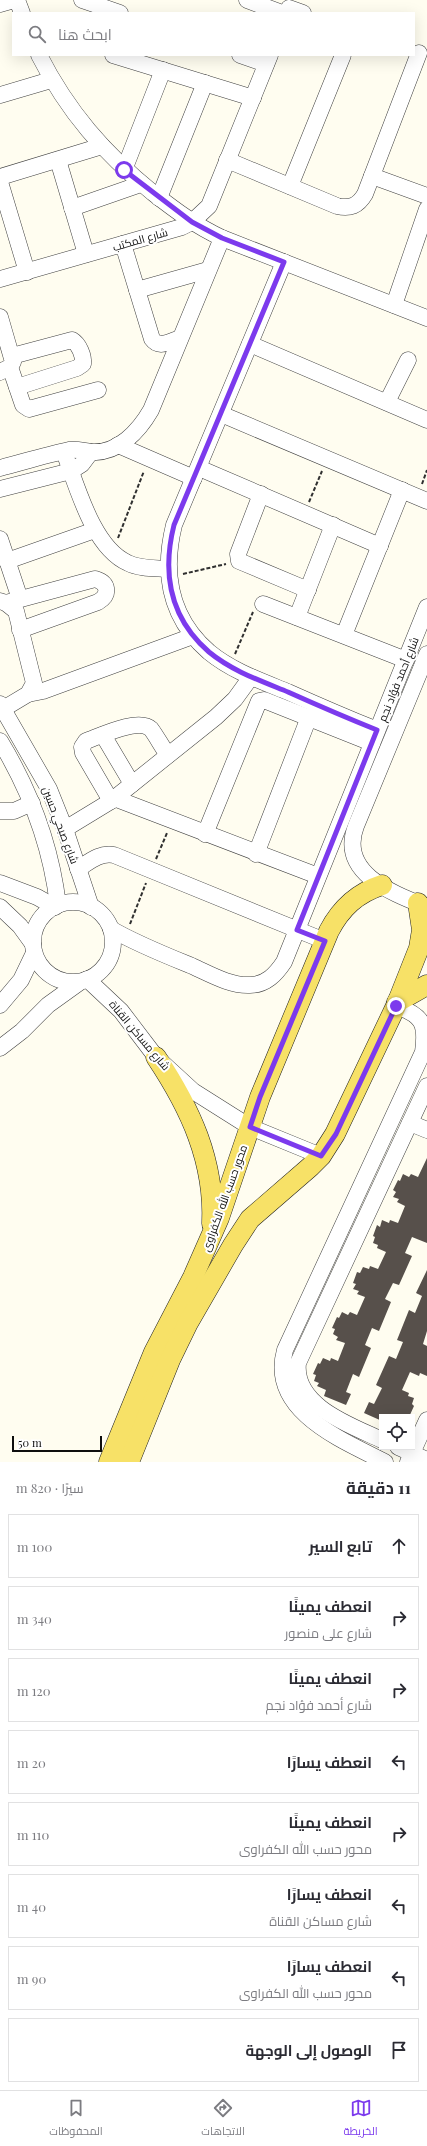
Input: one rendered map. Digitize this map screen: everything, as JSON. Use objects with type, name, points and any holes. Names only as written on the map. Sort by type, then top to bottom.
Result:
[{"type":"main road","name":"محور حسب الله الكفراوى","points":[[110,1462],[154,1352],[211,1238],[260,1097],[333,922],[346,906],[363,893],[382,885]]},
{"type":"main road","name":"محور حسب الله الكفراوى","points":[[129,1462],[170,1360],[195,1310],[233,1244],[250,1219],[321,1156],[336,1134],[397,1004],[421,939],[423,905]]},
{"type":"main road","points":[[397,1004],[427,985]]},
{"type":"main road","points":[[156,1057],[181,1095],[190,1114],[202,1147],[211,1196],[211,1238]]},
{"type":"street","points":[[0,4],[14,0]]},
{"type":"street","points":[[17,0],[22,12]]},
{"type":"street","points":[[82,0],[116,12]]},
{"type":"street","points":[[119,12],[123,0]]},
{"type":"street","points":[[247,0],[291,9]]},
{"type":"street","points":[[227,160],[346,208],[354,206],[361,201],[372,176],[420,54]]},
{"type":"street","points":[[40,56],[52,80],[79,120],[124,170],[192,222],[222,238],[427,318]]},
{"type":"street","points":[[117,56],[253,98]]},
{"type":"street","points":[[246,56],[268,60]]},
{"type":"street","points":[[290,186],[343,56]]},
{"type":"street","name":"شارع المكتب","points":[[0,279],[182,227],[192,222],[209,206],[268,60]]},
{"type":"street","points":[[124,170],[163,70]]},
{"type":"street","points":[[0,95],[52,80]]},
{"type":"street","points":[[159,198],[205,83]]},
{"type":"street","points":[[0,177],[102,146]]},
{"type":"street","points":[[58,160],[86,254]]},
{"type":"street","points":[[372,176],[427,196]]},
{"type":"street","points":[[0,182],[7,229],[27,272]]},
{"type":"street","points":[[72,208],[141,184]]},
{"type":"street","points":[[394,305],[427,209]]},
{"type":"street","points":[[0,468],[76,449],[91,452],[118,446],[132,436],[143,425],[222,238]]},
{"type":"street","points":[[123,244],[154,342],[161,344],[180,338]]},
{"type":"street","points":[[284,262],[174,525],[169,547],[168,573],[176,608],[193,636],[210,652],[251,677],[375,737]]},
{"type":"street","points":[[137,290],[208,270]]},
{"type":"street","points":[[0,317],[8,365],[23,405],[29,409],[98,390]]},
{"type":"street","points":[[8,365],[72,340],[78,345],[83,360],[81,366],[17,387]]},
{"type":"street","points":[[250,344],[427,420]]},
{"type":"street","points":[[387,402],[408,360]]},
{"type":"street","points":[[221,414],[427,501]]},
{"type":"street","points":[[118,446],[149,459],[261,494],[380,546]]},
{"type":"street","points":[[64,452],[95,530],[101,541],[112,553],[128,564],[168,573]]},
{"type":"street","points":[[0,489],[71,470],[82,464],[91,452]]},
{"type":"street","points":[[344,636],[402,490]]},
{"type":"street","points":[[261,494],[238,554],[239,561],[308,590]]},
{"type":"street","points":[[297,617],[333,525]]},
{"type":"street","points":[[7,561],[95,530]]},
{"type":"street","points":[[0,539],[7,561],[9,601],[16,611],[33,679],[33,687],[28,694]]},
{"type":"street","points":[[9,601],[95,579],[102,581],[106,586],[107,593],[104,599],[20,630]]},
{"type":"street","points":[[258,606],[297,617],[406,660]]},
{"type":"street","name":"شارع أحمد فؤاد نجم","points":[[297,930],[427,607]]},
{"type":"street","points":[[2,707],[28,694],[43,691],[193,636]]},
{"type":"street","name":"شارع أحمد فؤاد نجم","points":[[423,905],[371,879],[358,867],[352,851],[353,834],[422,680],[427,654]]},
{"type":"street","points":[[65,829],[112,800],[168,756],[226,708],[251,677]]},
{"type":"street","points":[[205,834],[258,702],[264,700],[309,717],[375,737]]},
{"type":"street","name":"شارع صبحي حسين","points":[[2,707],[42,776],[65,829],[91,907]]},
{"type":"street","points":[[256,854],[309,717]]},
{"type":"street","points":[[168,756],[150,729],[143,725],[134,725],[86,741],[81,750],[112,800],[318,876]]},
{"type":"street","points":[[103,735],[132,784]]},
{"type":"street","name":"شارع صبحي حسين","points":[[0,741],[12,761],[32,803],[52,866],[57,906]]},
{"type":"street","points":[[0,811],[14,811],[32,803]]},
{"type":"street","points":[[78,869],[98,856],[114,854],[325,941]]},
{"type":"street","points":[[0,883],[57,906]]},
{"type":"street","points":[[0,1005],[21,980],[34,949],[33,935],[41,919],[57,906],[75,902],[91,907],[103,916],[111,929],[113,938],[111,955],[102,970],[48,1005],[22,1031],[0,1048]]},
{"type":"street","points":[[0,907],[20,926],[34,949],[40,964],[48,974],[63,981],[84,981]]},
{"type":"street","points":[[111,929],[130,940],[230,982],[251,985],[271,978],[279,970],[297,930]]},
{"type":"street","name":"شارع مساكن القناة","points":[[84,981],[121,1011],[156,1057],[194,1091],[250,1127],[321,1156]]},
{"type":"street","points":[[385,1462],[319,1427],[296,1390],[282,1374],[285,1350],[425,1045],[426,1032],[422,1020],[413,1012],[397,1004]]},
{"type":"street","points":[[296,1390],[297,1368],[300,1356],[427,1086]]},
{"type":"street","points":[[410,1123],[427,1130]]},
{"type":"street","points":[[296,1390],[330,1414],[379,1438]]},
{"type":"street","points":[[427,1420],[406,1454],[427,1460]]},
{"type":"path","points":[[112,553],[149,459]]},
{"type":"path","points":[[305,513],[327,459]]},
{"type":"path","points":[[168,573],[239,561]]},
{"type":"path","points":[[230,665],[258,606]]},
{"type":"building","points":[[427,1158],[427,1243],[412,1237],[405,1253],[412,1256],[399,1285],[393,1283],[385,1299],[391,1302],[379,1331],[372,1328],[365,1345],[371,1348],[359,1377],[353,1374],[346,1392],[351,1394],[346,1405],[324,1396],[326,1390],[317,1386],[319,1383],[314,1381],[316,1375],[313,1374],[318,1363],[320,1364],[323,1358],[330,1361],[331,1358],[338,1361],[345,1343],[336,1340],[338,1337],[333,1334],[335,1329],[332,1328],[337,1317],[339,1318],[342,1312],[348,1315],[350,1312],[357,1315],[365,1297],[357,1294],[359,1291],[353,1289],[356,1284],[353,1283],[357,1272],[360,1273],[363,1267],[369,1269],[370,1266],[378,1269],[386,1252],[377,1248],[378,1245],[373,1243],[375,1237],[373,1236],[377,1225],[380,1227],[382,1220],[389,1223],[390,1220],[398,1223],[405,1206],[397,1202],[399,1199],[393,1197],[396,1192],[393,1190],[403,1174],[409,1177],[411,1174],[418,1177]]},
{"type":"building","points":[[427,1270],[427,1331],[423,1344],[427,1346],[427,1376],[420,1373],[419,1376],[410,1372],[402,1390],[409,1393],[408,1396],[414,1398],[412,1404],[414,1406],[410,1414],[379,1414],[379,1420],[364,1413],[369,1402],[374,1404],[382,1388],[376,1385],[389,1356],[396,1359],[403,1342],[397,1340],[409,1310],[415,1313],[422,1296],[416,1293]]},
{"type":"route","points":[[124,170],[178,213],[209,232],[284,262],[174,525],[169,547],[168,577],[176,608],[193,636],[210,652],[230,665],[251,677],[377,730],[297,930],[325,941],[264,1086],[250,1127],[321,1156],[330,1145],[336,1134],[396,1006]]}]
